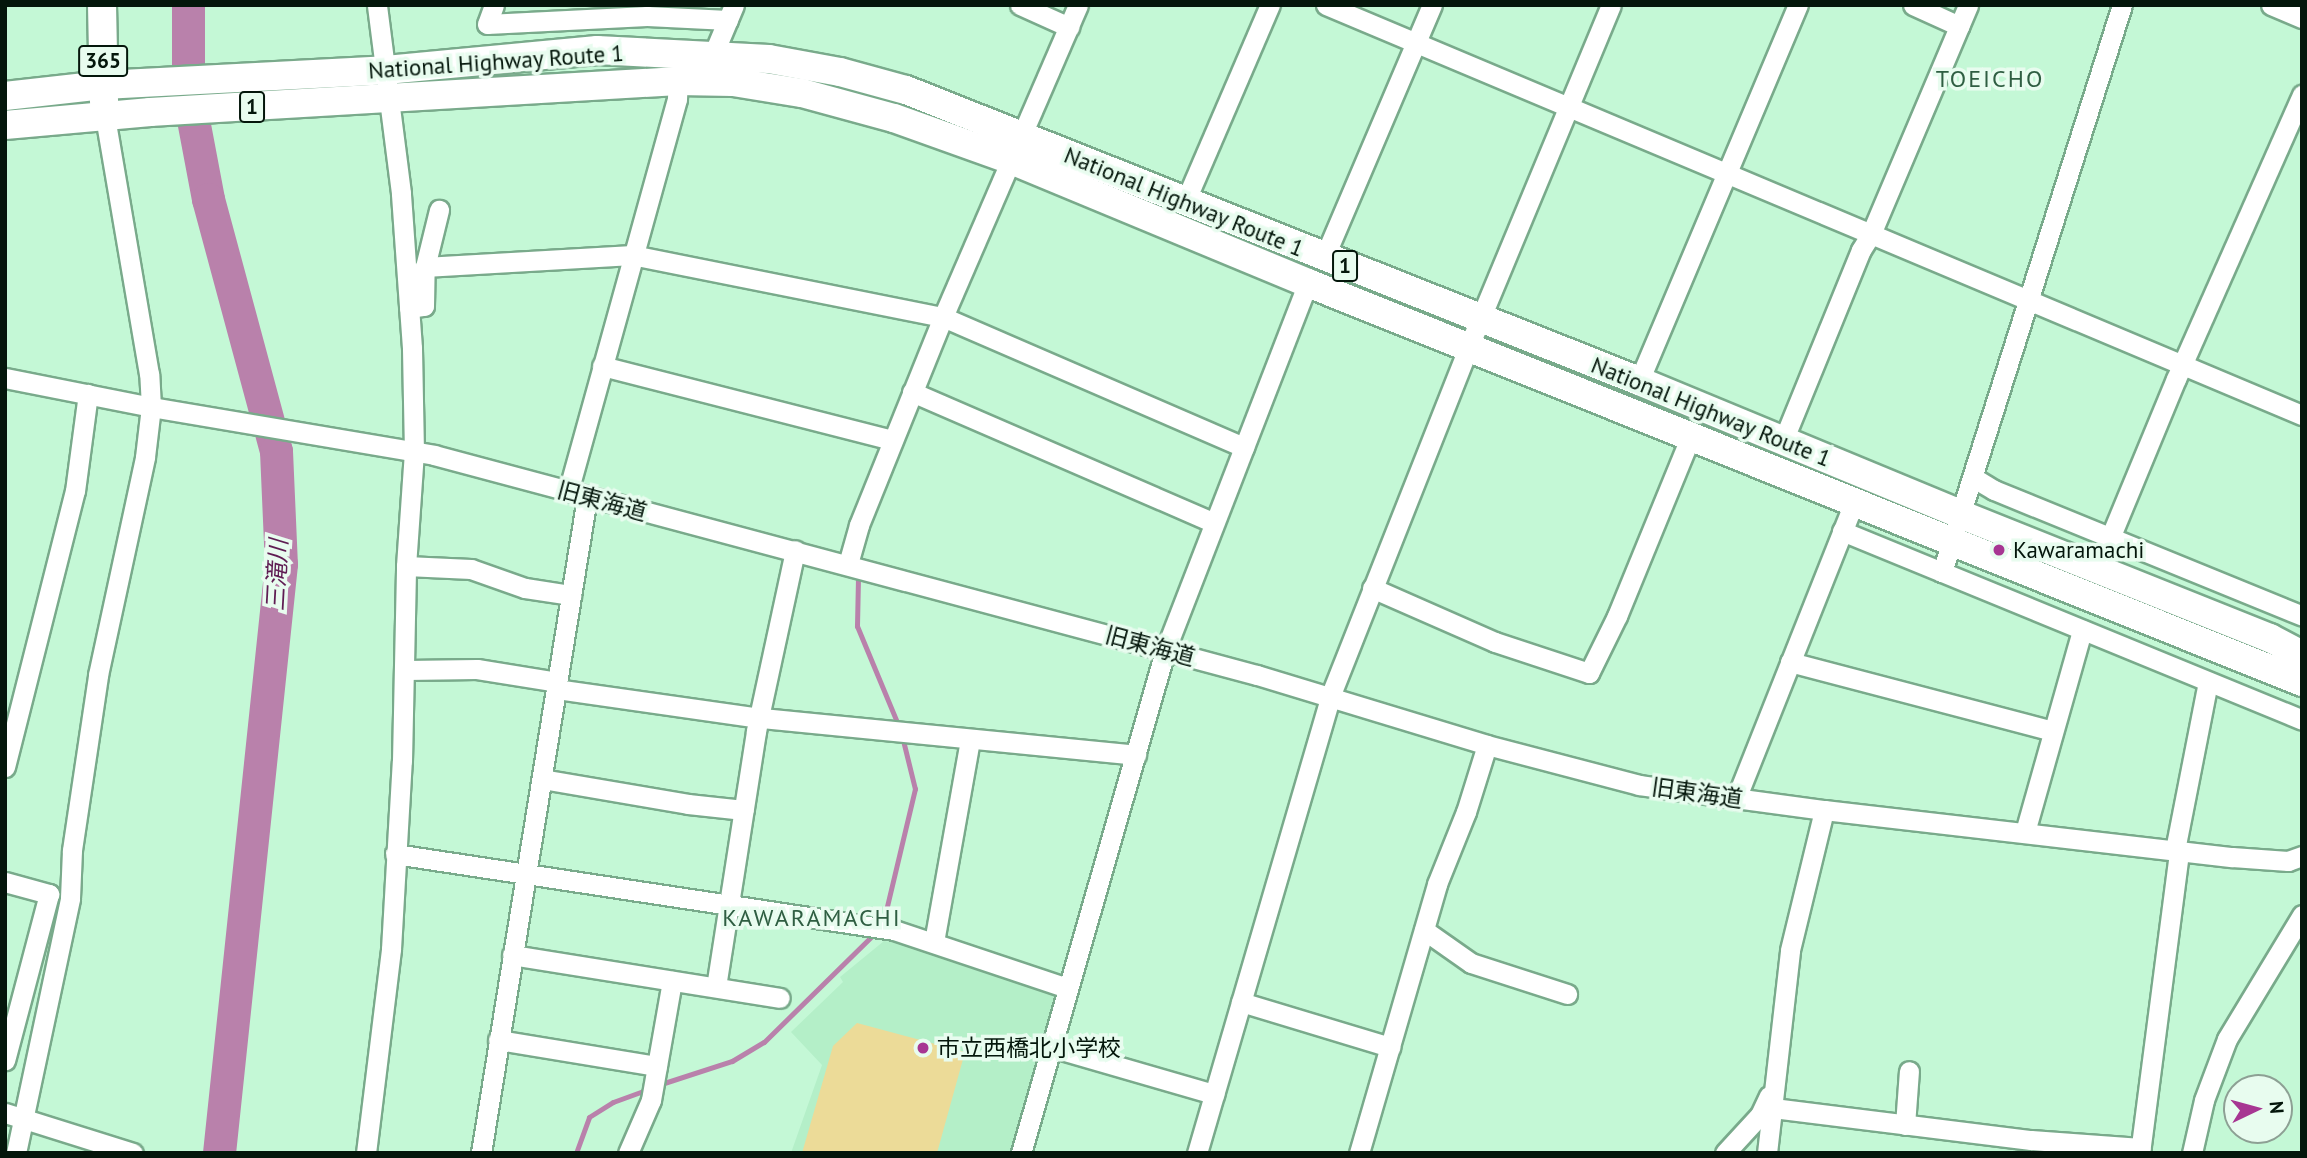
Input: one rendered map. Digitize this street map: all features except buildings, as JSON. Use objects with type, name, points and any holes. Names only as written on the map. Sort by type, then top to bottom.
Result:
[{"type":"highway","name":"365","points":[[102,5],[105,117]]},
{"type":"highway","name":"National Highway Route 1","points":[[5,96],[103,85],[386,70],[597,50],[769,60],[840,72],[906,90],[1016,149],[1308,283],[2302,682]]},
{"type":"highway","name":"National Highway Route 1","points":[[5,125],[150,112],[678,81],[733,82],[802,93],[1016,149],[1185,202],[1639,381],[1962,516],[2270,638],[2302,655]]},
{"type":"street","points":[[494,5],[487,24],[731,13],[713,55]]},
{"type":"street","points":[[1020,5],[1069,27]]},
{"type":"street","points":[[848,564],[859,525],[912,392],[1078,5]]},
{"type":"street","points":[[1185,202],[1270,5]]},
{"type":"street","points":[[1326,5],[2302,415]]},
{"type":"street","points":[[1324,258],[1432,5]]},
{"type":"street","points":[[1197,1153],[1330,697],[1480,318],[1611,5]]},
{"type":"street","points":[[1639,381],[1798,5]]},
{"type":"street","points":[[1913,5],[1959,26]]},
{"type":"street","points":[[1783,441],[1861,250],[1871,234],[1968,5]]},
{"type":"street","points":[[1942,572],[1962,516],[2122,5]]},
{"type":"street","points":[[2271,5],[2302,18]]},
{"type":"street","points":[[366,1153],[391,949],[406,670],[406,566],[414,453],[409,308],[390,99],[378,8]]},
{"type":"street","points":[[481,1153],[571,596],[578,494],[602,366],[677,99],[678,81]]},
{"type":"street","points":[[2110,538],[2302,96]]},
{"type":"street","points":[[16,1153],[14,1116],[70,898],[72,850],[98,675],[145,457],[159,408],[149,374],[105,117]]},
{"type":"street","points":[[409,308],[424,306],[425,267],[439,210]]},
{"type":"street","points":[[425,267],[632,255],[943,317],[1244,447]]},
{"type":"street","points":[[1021,1153],[1165,651],[1308,283]]},
{"type":"street","points":[[602,366],[893,440]]},
{"type":"street","name":"旧東海道","points":[[5,377],[159,408],[414,453],[578,494],[848,564],[1165,651],[1487,745],[1628,783],[1824,810],[2177,850],[2288,862],[2302,856]]},
{"type":"street","points":[[912,392],[1214,523]]},
{"type":"street","points":[[5,767],[75,491],[88,394]]},
{"type":"street","points":[[1372,589],[1495,642],[1589,673],[1617,616],[1690,438]]},
{"type":"street","points":[[1974,478],[1994,491],[2302,616]]},
{"type":"street","points":[[1736,799],[1854,503]]},
{"type":"street","points":[[1842,531],[2302,720]]},
{"type":"street","points":[[716,987],[776,629],[795,550]]},
{"type":"street","points":[[406,566],[471,569],[525,588],[571,596]]},
{"type":"street","points":[[2025,832],[2082,630]]},
{"type":"street","points":[[1790,662],[2053,731]]},
{"type":"street","points":[[406,670],[477,669],[557,686],[761,718],[1136,755]]},
{"type":"street","points":[[1773,1108],[2031,1140],[2140,1150],[2177,850],[2208,682]]},
{"type":"street","points":[[934,942],[970,740]]},
{"type":"street","points":[[1359,1153],[1424,930],[1487,745]]},
{"type":"street","points":[[542,779],[688,804],[744,810]]},
{"type":"street","points":[[1726,1153],[1760,1115],[1778,1078],[1790,950],[1824,810]]},
{"type":"street","points":[[396,854],[894,930],[1067,988]]},
{"type":"street","points":[[5,881],[49,894],[5,1060]]},
{"type":"street","points":[[2192,1153],[2204,1100],[2227,1039],[2302,915]]},
{"type":"street","points":[[1424,930],[1471,963],[1567,993]]},
{"type":"street","points":[[512,955],[780,998]]},
{"type":"street","points":[[628,1153],[651,1100],[672,981]]},
{"type":"street","points":[[1241,1002],[1390,1047]]},
{"type":"street","points":[[498,1040],[657,1070]]},
{"type":"street","points":[[1051,1047],[1214,1094]]},
{"type":"street","points":[[1905,1125],[1909,1071]]},
{"type":"street","points":[[1767,1153],[1773,1087]]},
{"type":"street","points":[[14,1116],[133,1153]]},
{"type":"shaded area","name":"市立西橋北小学校","points":[[884,941],[911,945],[1056,995],[1010,1153],[791,1153],[822,1065],[791,1032],[843,982],[840,977]]},
{"type":"shaded area","points":[[857,1023],[965,1052],[937,1153],[802,1153],[833,1046]]},
{"type":"waterway","name":"三滝川","points":[[188,5],[188,93],[208,199],[276,451],[281,564],[219,1153]]},
{"type":"waterway","points":[[858,578],[857,626],[899,727]]},
{"type":"waterway","points":[[883,923],[915,789],[902,736]]},
{"type":"waterway","points":[[658,1085],[732,1061],[764,1042],[877,931]]},
{"type":"waterway","points":[[576,1153],[589,1117],[613,1102],[649,1089]]},
{"type":"place","name":"Kawaramachi","points":[[1999,550]]},
{"type":"place","name":"市立西橋北小学校","points":[[923,1048]]},
{"type":"district","name":"TOEICHO","points":[[1990,79]]},
{"type":"district","name":"KAWARAMACHI","points":[[812,918]]}]
